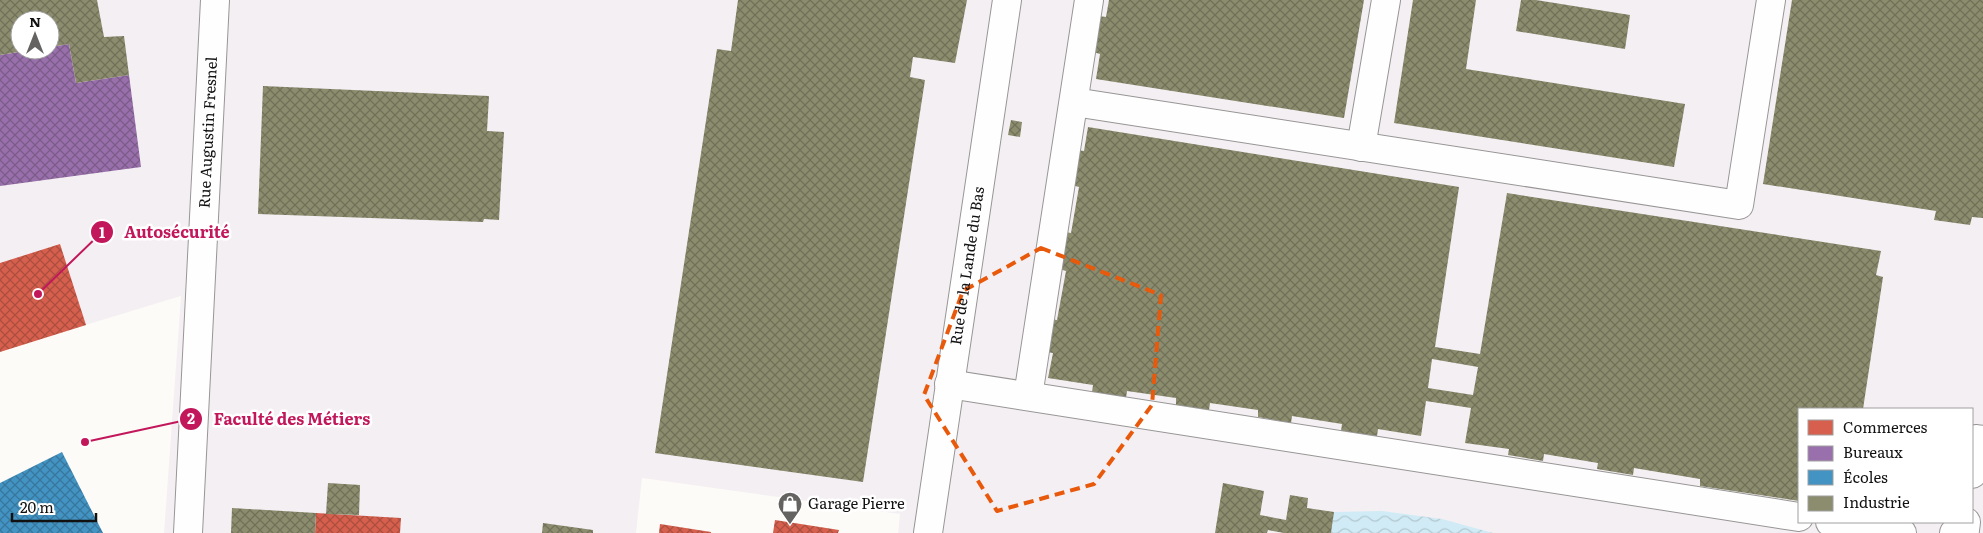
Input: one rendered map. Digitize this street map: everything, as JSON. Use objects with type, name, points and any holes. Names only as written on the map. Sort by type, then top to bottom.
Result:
[{"type":"street","name":"Rue Augustin Fresnel","points":[[188,533],[214,0]]},
{"type":"street","name":"Rue de la Lande du Bas","points":[[928,533],[1007,0]]},
{"type":"street","points":[[1028,396],[1089,0]]},
{"type":"street","points":[[1361,147],[1386,0]]},
{"type":"street","points":[[1074,102],[1739,205],[1771,0]]},
{"type":"street","points":[[949,384],[1798,517]]},
{"type":"street","points":[[1973,467],[1977,439]]},
{"type":"street","points":[[1837,523],[1902,533]]},
{"type":"street","points":[[1954,533],[1965,530],[1966,523]]},
{"type":"highlighted area","points":[[1041,248],[1161,295],[1152,405],[1094,484],[997,511],[924,395],[963,291]]},
{"type":"shaded area","points":[[0,0],[1983,0],[1983,533],[898,533],[900,514],[642,478],[636,533],[164,533],[181,296],[0,351]]},
{"type":"water","points":[[1382,511],[1442,519],[1493,533],[1331,533],[1334,512]]},
{"type":"building: Commerces","points":[[60,244],[86,325],[0,352],[0,263]]},
{"type":"building: Commerces","points":[[316,513],[401,518],[400,533],[315,533]]},
{"type":"building: Commerces","name":"Garage Pierre","points":[[775,520],[839,530],[838,533],[773,533]]},
{"type":"building: Commerces","points":[[660,524],[711,532],[711,533],[659,533]]},
{"type":"building: Bureaux","points":[[69,44],[76,83],[129,75],[141,167],[0,186],[0,55],[10,53],[10,60],[60,60],[60,45]]},
{"type":"building: Écoles","points":[[62,452],[103,533],[0,533],[0,483]]},
{"type":"building: Industrie","points":[[0,0],[97,0],[104,37],[124,36],[129,75],[76,83],[69,44],[60,45],[60,10],[10,10],[10,53],[0,55]]},
{"type":"building: Industrie","points":[[738,0],[967,0],[955,63],[913,57],[910,77],[925,80],[863,482],[655,453],[717,49],[731,51]]},
{"type":"building: Industrie","points":[[1109,0],[1364,0],[1344,118],[1096,79],[1100,54],[1093,52],[1099,16],[1106,17]]},
{"type":"building: Industrie","points":[[1413,0],[1476,0],[1466,69],[1685,104],[1674,167],[1394,123]]},
{"type":"building: Industrie","points":[[1521,0],[1536,0],[1630,15],[1625,49],[1516,31]]},
{"type":"building: Industrie","points":[[1792,0],[1983,0],[1983,218],[1972,217],[1970,225],[1934,220],[1936,211],[1763,184]]},
{"type":"building: Industrie","points":[[263,86],[489,96],[487,131],[504,132],[499,220],[484,219],[483,222],[258,214]]},
{"type":"building: Industrie","points":[[1011,120],[1022,122],[1020,137],[1008,135]]},
{"type":"building: Industrie","points":[[1088,127],[1459,187],[1435,347],[1480,354],[1507,193],[1881,251],[1876,275],[1883,277],[1863,408],[1798,408],[1798,501],[1700,486],[1700,479],[1634,468],[1633,475],[1597,469],[1598,463],[1544,454],[1543,461],[1508,455],[1509,449],[1465,443],[1471,408],[1426,401],[1421,436],[1378,429],[1377,436],[1341,431],[1342,424],[1292,416],[1291,423],[1258,417],[1258,410],[1210,403],[1209,410],[1176,405],[1176,398],[1127,391],[1126,398],[1092,392],[1093,385],[1048,378],[1053,353],[1045,352],[1051,319],[1057,320],[1066,271],[1059,269],[1065,232],[1071,233],[1079,187],[1072,185],[1077,150],[1084,151]],"holes":[[[1432,359],[1478,367],[1473,395],[1428,388]]]},
{"type":"building: Industrie","points":[[328,483],[360,485],[359,515],[326,514]]},
{"type":"building: Industrie","points":[[1223,483],[1264,491],[1260,515],[1286,520],[1290,495],[1308,498],[1307,508],[1334,512],[1331,533],[1284,533],[1268,530],[1267,533],[1215,533]]},
{"type":"building: Industrie","points":[[232,508],[316,513],[315,533],[231,533]]},
{"type":"building: Industrie","points":[[543,523],[593,530],[593,533],[542,533]]},
{"type":"place","name":"Autosécurité","points":[[38,294]]},
{"type":"place","name":"Faculté des Métiers","points":[[85,442]]},
{"type":"place","name":"Garage Pierre","points":[[790,525]]}]
